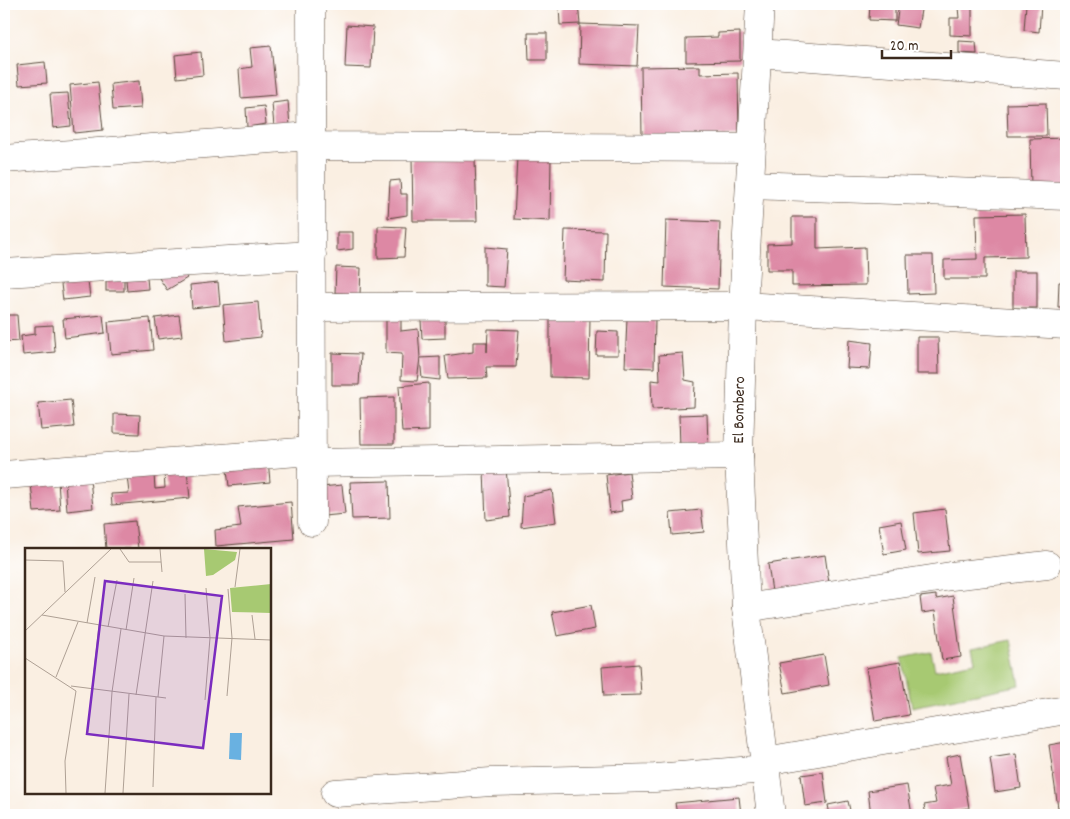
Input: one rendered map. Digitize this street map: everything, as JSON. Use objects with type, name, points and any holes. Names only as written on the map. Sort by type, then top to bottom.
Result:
[{"type":"street","points":[[311,4],[312,522]]},
{"type":"street","name":"El Bombero","points":[[760,4],[743,306],[739,456],[746,608],[771,815]]},
{"type":"street","points":[[758,53],[1066,76]]},
{"type":"street","points":[[4,159],[311,141],[751,148]]},
{"type":"street","points":[[750,185],[1066,196]]},
{"type":"street","points":[[4,273],[312,255]]},
{"type":"street","points":[[312,307],[743,306],[1066,325]]},
{"type":"street","points":[[4,475],[311,457],[739,456]]},
{"type":"street","points":[[746,608],[951,576],[1047,565]]},
{"type":"street","points":[[335,793],[491,782],[655,778],[765,765],[1066,710]]},
{"type":"green space","points":[[1011,640],[1020,685],[912,707],[902,658],[931,652],[935,670],[975,662],[972,648]]},
{"type":"building","points":[[578,4],[580,24],[560,25],[559,5]]},
{"type":"building","points":[[870,4],[895,4],[895,21],[869,20]]},
{"type":"building","points":[[899,4],[922,4],[918,28],[896,25]]},
{"type":"building","points":[[1026,4],[1041,4],[1039,32],[1024,30]]},
{"type":"building","points":[[1064,4],[1066,4],[1066,29],[1064,29]]},
{"type":"building","points":[[958,7],[972,7],[972,36],[950,35],[950,18],[959,18]]},
{"type":"building","points":[[580,24],[639,26],[637,66],[579,64]]},
{"type":"building","points":[[347,25],[373,27],[371,68],[345,67]]},
{"type":"building","points":[[740,32],[740,61],[686,62],[686,38],[718,37],[718,33]]},
{"type":"building","points":[[528,33],[547,33],[547,60],[529,60]]},
{"type":"building","points":[[959,41],[976,42],[977,54],[959,53]]},
{"type":"building","points":[[271,46],[276,95],[241,98],[239,69],[252,67],[250,48]]},
{"type":"building","points":[[201,52],[203,75],[177,78],[175,55]]},
{"type":"building","points":[[45,62],[47,83],[19,85],[17,65]]},
{"type":"building","points":[[700,66],[700,74],[738,73],[739,136],[642,137],[641,67]]},
{"type":"building","points":[[139,81],[141,108],[113,110],[111,84]]},
{"type":"building","points":[[98,82],[103,130],[74,133],[70,85]]},
{"type":"building","points":[[68,93],[71,126],[53,128],[50,94]]},
{"type":"building","points":[[288,101],[290,126],[274,127],[272,103]]},
{"type":"building","points":[[1046,103],[1047,136],[1008,136],[1007,104]]},
{"type":"building","points":[[264,106],[266,124],[247,127],[246,108]]},
{"type":"building","points":[[1066,138],[1066,187],[1031,188],[1030,139]]},
{"type":"building","points":[[412,157],[475,160],[477,221],[413,221]]},
{"type":"building","points":[[517,157],[551,157],[550,221],[514,219]]},
{"type":"building","points":[[400,180],[401,194],[407,194],[407,215],[388,218],[390,181]]},
{"type":"building","points":[[1025,214],[1026,257],[985,258],[985,279],[944,279],[944,260],[977,259],[976,215]]},
{"type":"building","points":[[792,217],[817,217],[817,249],[865,247],[866,285],[792,286],[792,270],[767,270],[767,244],[792,243]]},
{"type":"building","points":[[666,220],[720,222],[718,289],[664,287]]},
{"type":"building","points":[[378,226],[406,227],[404,257],[378,258]]},
{"type":"building","points":[[565,230],[606,231],[605,282],[563,280]]},
{"type":"building","points":[[337,232],[353,232],[353,249],[337,251]]},
{"type":"building","points":[[485,247],[507,249],[504,287],[485,286]]},
{"type":"building","points":[[907,255],[933,255],[934,293],[908,294]]},
{"type":"building","points":[[178,265],[187,278],[167,290],[159,278]]},
{"type":"building","points":[[146,266],[148,289],[127,291],[125,269]]},
{"type":"building","points":[[336,267],[361,268],[360,294],[335,293]]},
{"type":"building","points":[[106,269],[124,269],[124,291],[106,291]]},
{"type":"building","points":[[1013,271],[1037,271],[1037,308],[1013,308]]},
{"type":"building","points":[[87,274],[90,297],[63,300],[60,276]]},
{"type":"building","points":[[218,282],[220,305],[192,308],[190,285]]},
{"type":"building","points":[[1059,282],[1066,282],[1066,307],[1058,307]]},
{"type":"building","points":[[258,302],[261,337],[226,341],[223,305]]},
{"type":"building","points":[[4,315],[17,315],[19,341],[5,342]]},
{"type":"building","points":[[103,315],[105,333],[65,338],[63,319]]},
{"type":"building","points":[[179,315],[182,336],[158,339],[155,318]]},
{"type":"building","points":[[550,315],[590,316],[589,378],[550,377]]},
{"type":"building","points":[[401,317],[401,331],[418,329],[420,358],[417,381],[401,380],[402,354],[386,353],[386,319]]},
{"type":"building","points":[[150,318],[153,350],[111,354],[108,322]]},
{"type":"building","points":[[445,318],[445,338],[422,339],[421,320]]},
{"type":"building","points":[[627,318],[655,319],[654,368],[625,367]]},
{"type":"building","points":[[53,325],[55,352],[23,355],[21,336],[35,334],[35,326]]},
{"type":"building","points":[[488,329],[519,330],[516,367],[486,367],[487,378],[448,379],[445,356],[473,352],[473,342],[487,342],[487,352]]},
{"type":"building","points":[[597,331],[618,332],[618,355],[596,355]]},
{"type":"building","points":[[917,337],[938,337],[939,374],[917,374]]},
{"type":"building","points":[[849,340],[872,343],[870,369],[847,368]]},
{"type":"building","points":[[332,353],[361,354],[359,385],[332,385]]},
{"type":"building","points":[[683,353],[685,380],[695,382],[694,407],[652,409],[651,380],[660,381],[659,355]]},
{"type":"building","points":[[440,357],[440,380],[422,378],[420,358]]},
{"type":"building","points":[[429,383],[429,431],[402,432],[399,386]]},
{"type":"building","points":[[394,397],[394,444],[361,444],[360,398]]},
{"type":"building","points":[[71,400],[74,427],[41,430],[38,403]]},
{"type":"building","points":[[114,414],[140,415],[139,434],[114,433]]},
{"type":"building","points":[[707,414],[708,446],[680,447],[679,415]]},
{"type":"building","points":[[268,459],[270,482],[229,486],[226,463]]},
{"type":"building","points":[[506,468],[510,517],[486,520],[484,471]]},
{"type":"building","points":[[187,470],[190,498],[112,505],[111,494],[129,493],[127,476],[154,474],[155,489],[165,488],[164,472]]},
{"type":"building","points":[[629,472],[632,499],[621,501],[622,511],[610,513],[606,475]]},
{"type":"building","points":[[90,479],[93,508],[67,511],[65,481]]},
{"type":"building","points":[[58,481],[60,510],[34,512],[31,484]]},
{"type":"building","points":[[389,481],[390,518],[352,519],[350,482]]},
{"type":"building","points":[[342,485],[345,514],[324,516],[321,487]]},
{"type":"building","points":[[552,490],[556,522],[521,527],[523,496]]},
{"type":"building","points":[[291,502],[294,539],[216,546],[215,530],[241,527],[238,507]]},
{"type":"building","points":[[945,509],[950,551],[918,554],[914,513]]},
{"type":"building","points":[[701,510],[704,532],[672,535],[670,513]]},
{"type":"building","points":[[135,521],[138,548],[106,548],[104,524]]},
{"type":"building","points":[[901,521],[906,550],[884,554],[879,525]]},
{"type":"building","points":[[825,555],[830,590],[773,599],[768,564]]},
{"type":"building","points":[[936,595],[936,599],[953,596],[961,657],[942,660],[935,611],[922,613],[920,597]]},
{"type":"building","points":[[591,605],[595,629],[557,636],[552,612]]},
{"type":"building","points":[[824,655],[829,685],[785,693],[779,663]]},
{"type":"building","points":[[900,662],[909,715],[875,721],[866,668]]},
{"type":"building","points":[[639,664],[641,695],[604,696],[602,667]]},
{"type":"building","points":[[1066,742],[1066,807],[1058,808],[1049,745]]},
{"type":"building","points":[[960,754],[969,808],[926,815],[924,805],[936,803],[933,788],[951,785],[946,757]]},
{"type":"building","points":[[1016,754],[1021,788],[995,792],[990,758]]},
{"type":"building","points":[[823,772],[827,803],[805,806],[801,775]]},
{"type":"building","points":[[907,785],[912,815],[871,815],[868,791]]},
{"type":"building","points":[[739,797],[741,815],[677,815],[675,803]]},
{"type":"building","points":[[848,801],[851,815],[830,815],[828,805]]},
{"type":"building","points":[[418,811],[418,815],[398,815],[398,814]]}]
